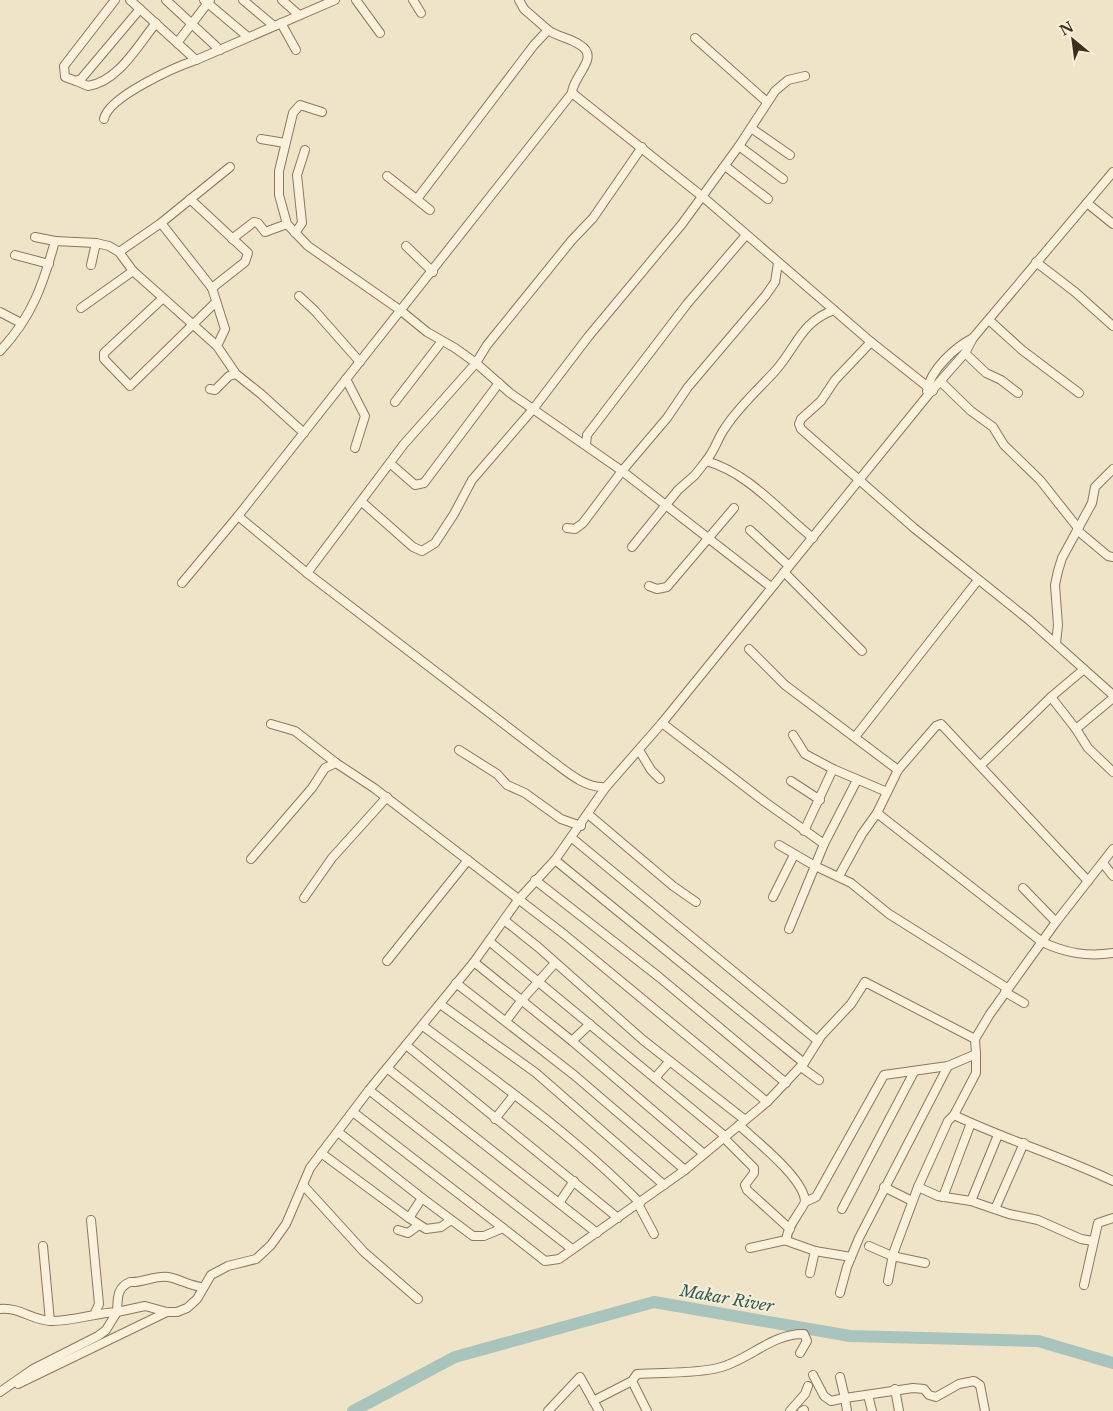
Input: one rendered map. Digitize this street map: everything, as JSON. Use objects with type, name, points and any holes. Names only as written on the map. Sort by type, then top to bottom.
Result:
[{"type":"street","points":[[115,0],[64,66],[65,77],[88,86],[104,80],[118,70],[156,24]]},
{"type":"street","points":[[166,0],[193,22],[220,50]]},
{"type":"street","points":[[244,0],[277,24],[296,50]]},
{"type":"street","points":[[282,0],[298,14]]},
{"type":"street","points":[[104,119],[108,108],[171,69],[220,50],[320,3],[334,0]]},
{"type":"street","points":[[356,0],[380,33]]},
{"type":"street","points":[[413,0],[421,13]]},
{"type":"street","points":[[182,583],[238,516],[400,310],[433,272],[572,93],[575,82],[588,60],[588,54],[580,45],[548,30],[524,9],[519,0]]},
{"type":"street","points":[[177,43],[207,1],[248,37]]},
{"type":"street","points":[[76,81],[82,80],[136,3],[196,60]]},
{"type":"street","points":[[417,199],[534,45],[548,30]]},
{"type":"street","points":[[695,38],[767,102]]},
{"type":"street","points":[[362,502],[413,547],[422,551],[430,548],[454,514],[472,480],[702,197],[739,146],[767,102],[782,84],[794,77],[805,76]]},
{"type":"street","points":[[572,93],[642,147],[930,391]]},
{"type":"street","points":[[322,112],[303,105],[296,108],[285,143],[278,187],[280,202],[287,224],[295,233],[320,256],[400,310],[421,328],[476,363],[499,383],[534,405],[771,587]]},
{"type":"street","points":[[751,128],[790,154]]},
{"type":"street","points":[[261,139],[285,143]]},
{"type":"street","points":[[739,146],[783,179]]},
{"type":"street","points":[[307,573],[336,532],[391,464],[404,444],[476,363],[487,345],[572,240],[593,218],[642,147]]},
{"type":"street","points":[[295,233],[302,223],[298,175],[305,150]]},
{"type":"street","points":[[725,166],[768,199]]},
{"type":"street","points":[[119,252],[161,223],[230,167]]},
{"type":"street","points":[[930,391],[941,382],[965,353],[973,338],[1113,172]]},
{"type":"street","points":[[387,176],[430,210]]},
{"type":"street","points":[[190,199],[247,251],[248,257],[212,288]]},
{"type":"street","points":[[1087,203],[1113,224]]},
{"type":"street","points":[[232,239],[254,222],[259,224],[265,232],[287,224]]},
{"type":"street","points":[[161,223],[212,288],[225,329],[216,346]]},
{"type":"street","points":[[586,444],[587,435],[687,304],[746,235]]},
{"type":"street","points":[[35,237],[55,241],[96,243],[109,246],[119,252],[134,271],[216,346],[236,374],[304,433]]},
{"type":"street","points":[[0,351],[36,300],[55,241]]},
{"type":"street","points":[[91,265],[96,243]]},
{"type":"street","points":[[406,246],[433,272]]},
{"type":"street","points":[[15,255],[49,264]]},
{"type":"street","points":[[1036,262],[1075,292],[1113,326]]},
{"type":"street","points":[[567,528],[575,529],[582,523],[622,471],[667,418],[688,387],[766,296],[775,282],[778,263]]},
{"type":"street","points":[[81,308],[134,271]]},
{"type":"street","points":[[299,296],[315,311],[360,362]]},
{"type":"street","points":[[163,298],[104,353],[104,359],[130,386],[216,302]]},
{"type":"street","points":[[632,547],[706,461],[716,448],[728,423],[779,366],[808,326],[818,317],[834,310]]},
{"type":"street","points":[[0,312],[21,323]]},
{"type":"street","points":[[988,320],[1022,350],[1080,394]]},
{"type":"street","points":[[0,1310],[17,1309],[32,1317],[50,1321],[117,1312],[145,1306],[168,1312],[177,1312],[187,1308],[197,1299],[202,1287],[211,1275],[228,1266],[256,1259],[286,1224],[310,1168],[369,1090],[474,962],[518,900],[555,860],[572,838],[588,814],[598,792],[606,787],[639,750],[861,479],[930,391],[946,360],[962,344],[973,338]]},
{"type":"street","points":[[395,402],[442,341]]},
{"type":"street","points":[[871,342],[835,380],[821,402],[801,419],[798,424],[806,434],[861,479],[914,528],[1056,643],[1113,696],[1076,729]]},
{"type":"street","points":[[965,353],[986,373],[1001,380],[1018,393]]},
{"type":"street","points":[[210,389],[215,390],[229,376],[236,374]]},
{"type":"street","points":[[346,379],[365,416],[355,448]]},
{"type":"street","points":[[941,382],[971,411],[993,427],[1004,445],[1040,480],[1078,529],[1108,556],[1113,557]]},
{"type":"street","points":[[391,464],[415,485],[424,483],[499,383]]},
{"type":"street","points":[[575,437],[587,435]]},
{"type":"street","points":[[706,461],[727,468],[745,479],[813,538]]},
{"type":"street","points":[[1056,643],[1058,625],[1055,585],[1062,558],[1093,500],[1094,487],[1113,469]]},
{"type":"street","points":[[649,586],[657,589],[667,587],[709,540],[734,508]]},
{"type":"street","points":[[238,516],[307,573],[547,757],[598,792]]},
{"type":"street","points":[[750,530],[862,651]]},
{"type":"street","points":[[855,737],[978,580]]},
{"type":"street","points":[[749,649],[785,684],[898,770]]},
{"type":"street","points":[[981,764],[1051,697],[1084,670]]},
{"type":"street","points":[[1051,697],[1088,748],[1113,772]]},
{"type":"street","points":[[662,722],[824,844]]},
{"type":"street","points":[[271,724],[295,732],[336,764],[386,797],[565,935],[767,1102]]},
{"type":"street","points":[[839,876],[862,834],[877,813],[898,770],[925,738],[941,724],[981,764],[1070,863],[1088,880]]},
{"type":"street","points":[[793,735],[805,754],[832,769],[887,792]]},
{"type":"street","points":[[459,750],[496,774],[507,785],[526,793],[561,819],[581,826]]},
{"type":"street","points":[[639,750],[651,770],[660,779]]},
{"type":"street","points":[[251,859],[312,788],[323,771],[328,766],[336,764]]},
{"type":"street","points":[[804,830],[820,800],[832,769]]},
{"type":"street","points":[[789,929],[824,844],[857,780]]},
{"type":"street","points":[[791,781],[820,800]]},
{"type":"street","points":[[304,898],[332,858],[386,797]]},
{"type":"street","points":[[877,813],[1042,942],[1067,952],[1081,955],[1113,953]]},
{"type":"street","points":[[588,814],[672,886],[696,902]]},
{"type":"street","points":[[572,838],[818,1041]]},
{"type":"street","points":[[779,845],[815,866],[839,876],[888,914],[1024,1003]]},
{"type":"street","points":[[888,1281],[892,1256],[912,1201],[948,1120],[954,1115],[976,1073],[975,1039],[1006,990],[1113,849]]},
{"type":"street","points":[[773,897],[794,855]]},
{"type":"street","points":[[387,961],[468,860]]},
{"type":"street","points":[[555,860],[819,1080]]},
{"type":"street","points":[[1103,863],[1113,876]]},
{"type":"street","points":[[535,880],[659,977],[786,1083]]},
{"type":"street","points":[[1023,888],[1056,922]]},
{"type":"street","points":[[504,920],[742,1122],[792,1177],[804,1194],[805,1202],[786,1240]]},
{"type":"street","points":[[489,941],[725,1137],[754,1168],[754,1173],[746,1183],[747,1190],[790,1229]]},
{"type":"street","points":[[474,962],[572,1041],[704,1154]]},
{"type":"street","points":[[506,1021],[555,963]]},
{"type":"street","points":[[353,1112],[545,1261],[560,1259],[639,1204],[685,1170],[767,1102],[813,1053],[818,1041],[851,1004],[866,982],[975,1039]]},
{"type":"street","points":[[456,983],[614,1108],[685,1170]]},
{"type":"street","points":[[440,1004],[543,1079],[664,1185]]},
{"type":"street","points":[[572,1041],[590,1024]]},
{"type":"street","points":[[423,1026],[514,1094],[600,1163],[639,1204],[654,1234]]},
{"type":"street","points":[[406,1045],[618,1218]]},
{"type":"street","points":[[805,1202],[816,1197],[882,1077],[887,1074],[914,1072],[948,1066],[976,1054]]},
{"type":"street","points":[[654,1078],[669,1062]]},
{"type":"street","points":[[840,1293],[851,1257],[884,1187],[948,1066]]},
{"type":"street","points":[[387,1068],[597,1233]]},
{"type":"street","points":[[842,1209],[914,1072]]},
{"type":"street","points":[[369,1090],[572,1249]]},
{"type":"street","points":[[495,1119],[514,1094]]},
{"type":"street","points":[[954,1115],[998,1135],[1024,1143],[1113,1181]]},
{"type":"street","points":[[944,1197],[971,1123]]},
{"type":"street","points":[[338,1132],[422,1198],[448,1222],[459,1226],[473,1236],[484,1236],[503,1228]]},
{"type":"street","points":[[971,1201],[998,1135]]},
{"type":"street","points":[[995,1209],[1024,1143]]},
{"type":"street","points":[[321,1153],[419,1226],[433,1230],[448,1222]]},
{"type":"street","points":[[559,1203],[574,1181]]},
{"type":"street","points":[[303,1185],[364,1252],[418,1299]]},
{"type":"street","points":[[884,1187],[912,1201]]},
{"type":"street","points":[[918,1187],[944,1197],[971,1201],[1038,1220],[1081,1239],[1093,1241]]},
{"type":"street","points":[[409,1218],[422,1198]]},
{"type":"street","points":[[1084,1285],[1098,1223],[1113,1218]]},
{"type":"street","points":[[91,1220],[99,1304],[94,1315]]},
{"type":"street","points":[[398,1230],[408,1233],[419,1226]]},
{"type":"street","points":[[750,1248],[786,1240],[815,1251],[851,1257]]},
{"type":"street","points":[[43,1246],[50,1321]]},
{"type":"street","points":[[869,1246],[892,1256],[924,1263]]},
{"type":"street","points":[[810,1273],[815,1251]]},
{"type":"street","points":[[0,1393],[53,1358],[98,1336],[106,1330],[117,1312],[117,1295],[124,1284],[159,1277],[169,1277],[202,1287]]},
{"type":"street","points":[[0,1393],[168,1312]]},
{"type":"street","points":[[593,1401],[632,1381],[637,1374],[716,1369],[730,1365],[779,1339],[804,1334],[807,1340],[800,1353]]},
{"type":"street","points":[[812,1375],[828,1399],[895,1390],[921,1389],[932,1397],[936,1397],[959,1384],[978,1382],[985,1411]]},
{"type":"street","points":[[548,1411],[580,1377],[599,1411]]},
{"type":"street","points":[[840,1377],[847,1411]]},
{"type":"street","points":[[632,1381],[648,1411]]},
{"type":"street","points":[[790,1411],[805,1394],[808,1386]]},
{"type":"street","points":[[895,1390],[900,1411]]},
{"type":"street","points":[[868,1395],[872,1411]]},
{"type":"waterway","name":"Makar River","points":[[353,1411],[455,1357],[654,1302],[850,1336],[1038,1341],[1113,1363]]}]
